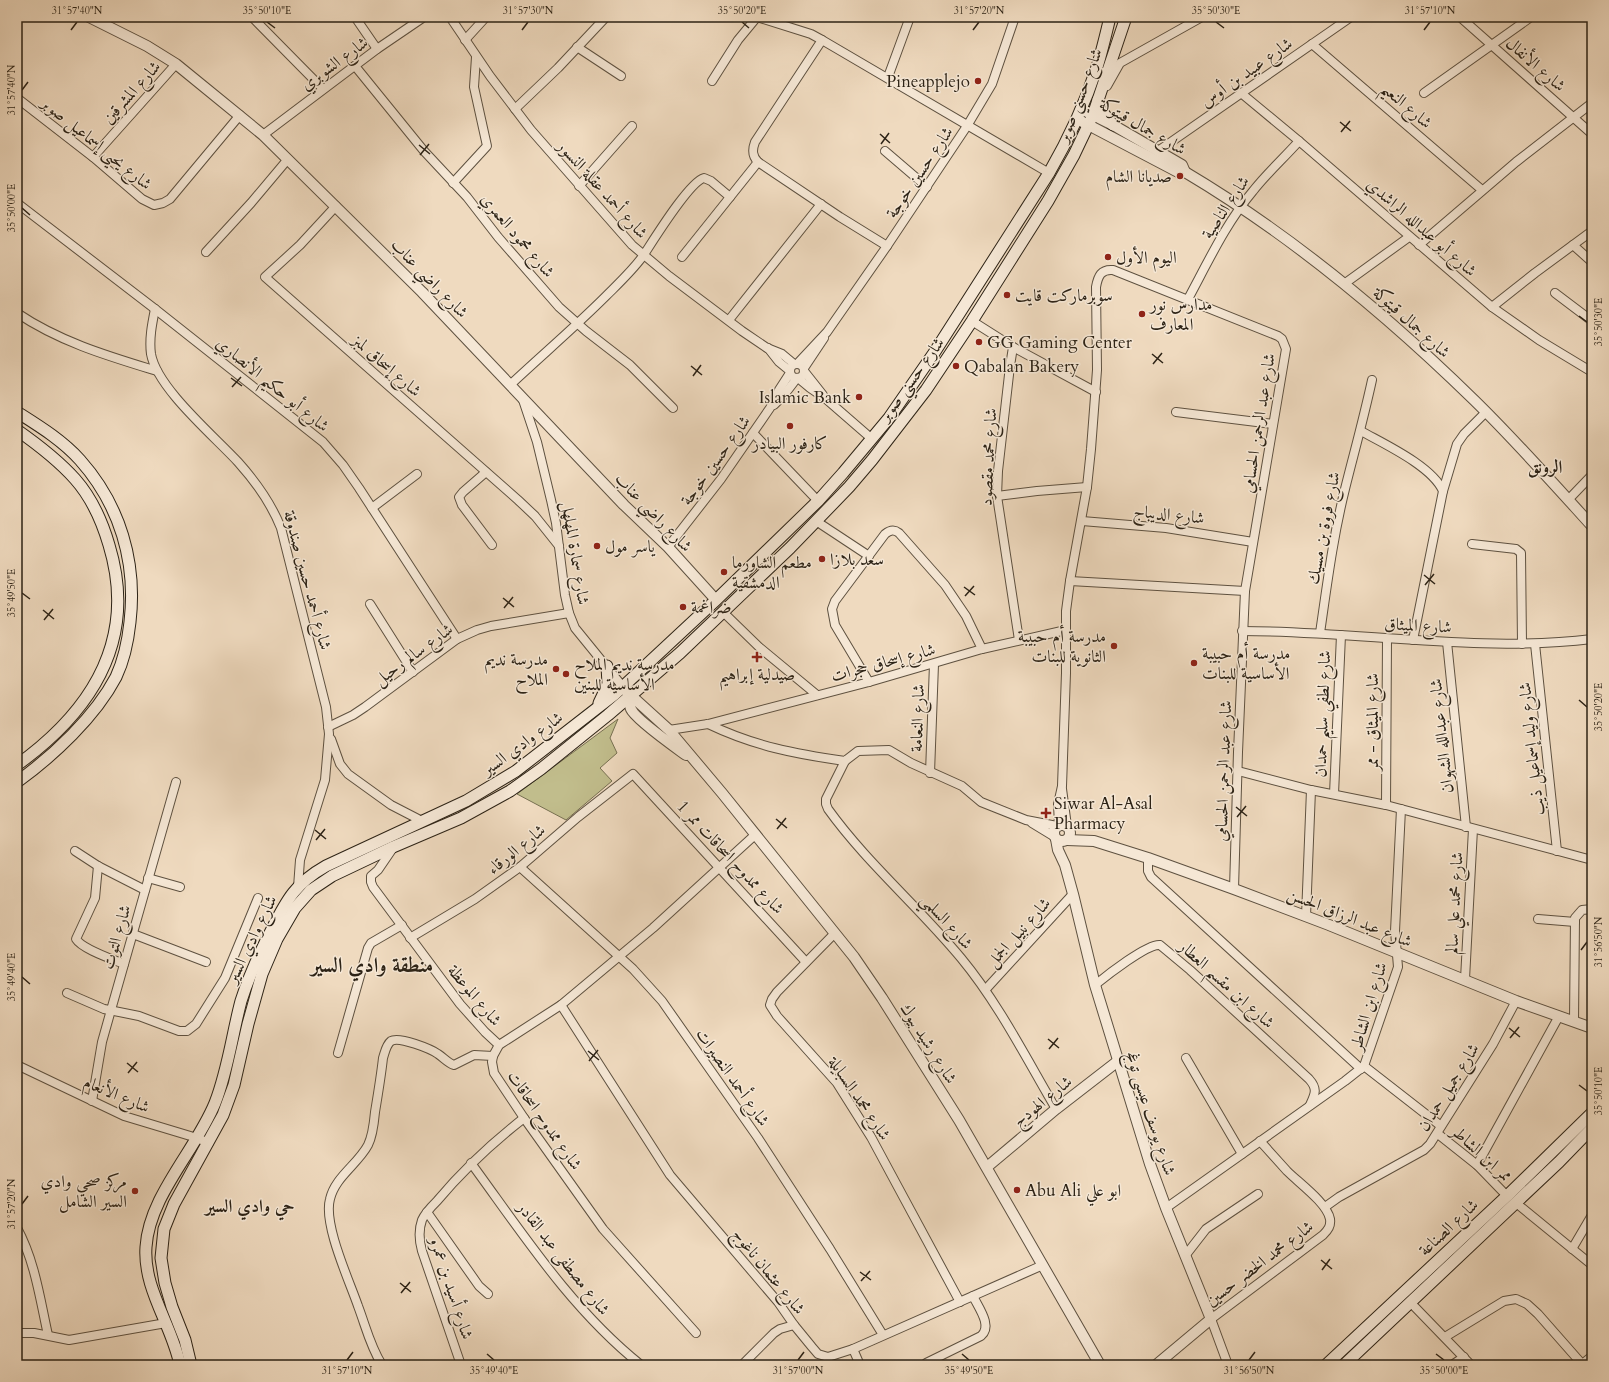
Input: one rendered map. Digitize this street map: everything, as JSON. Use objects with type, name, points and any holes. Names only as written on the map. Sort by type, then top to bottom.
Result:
[{"type":"main road","name":"شارع حسني صوبر","points":[[623,687],[716,600],[818,501],[872,439],[914,383],[1049,173],[1062,150],[1079,114],[1096,68],[1110,17]]},
{"type":"main road","name":"شارع حسني صوبر","points":[[631,696],[680,653],[790,548],[872,460],[926,390],[972,321],[1048,201],[1074,155],[1091,119],[1126,17]]},
{"type":"main road","points":[[1098,100],[1100,108],[1113,125]]},
{"type":"main road","points":[[17,412],[72,451],[102,491],[116,515],[125,542],[130,568],[132,599],[130,628],[125,653],[111,686],[88,716],[68,738],[45,760],[17,782]]},
{"type":"main road","points":[[17,430],[66,470],[88,498],[104,529],[112,554],[118,599],[114,639],[107,661],[96,680],[82,702],[62,725],[40,747],[17,765]]},
{"type":"main road","points":[[780,538],[790,548]]},
{"type":"main road","points":[[595,710],[608,684],[607,666]]},
{"type":"main road","name":"شارع وادي السير","points":[[191,1365],[185,1340],[172,1307],[165,1283],[161,1258],[162,1240],[166,1221],[223,1115],[234,1085],[248,1024],[262,974],[308,877],[339,859],[466,801],[516,771],[623,687]]},
{"type":"main road","name":"شارع وادي السير","points":[[180,1365],[174,1342],[152,1286],[147,1267],[147,1237],[157,1207],[215,1104],[223,1079],[241,1000],[254,965],[282,909],[302,891],[393,847],[461,818],[510,791],[556,758],[631,696]]},
{"type":"main road","name":"شارع الصناعة","points":[[1326,1365],[1507,1196],[1592,1113]]},
{"type":"main road","name":"شارع الصناعة","points":[[1344,1365],[1592,1128]]},
{"type":"street","name":"شارع راضي عناب","points":[[89,17],[147,46],[176,64],[263,135],[422,292],[636,518],[668,548],[716,600]]},
{"type":"street","points":[[252,17],[323,89]]},
{"type":"street","points":[[355,17],[377,49]]},
{"type":"street","name":"شارع الشوبري","points":[[263,135],[377,49],[424,17]]},
{"type":"street","name":"شارع أحمد عقلة النسور","points":[[450,17],[476,57],[515,109],[618,231],[643,255],[767,348],[779,362],[810,388],[826,399],[872,439]]},
{"type":"street","points":[[465,40],[486,17]]},
{"type":"street","points":[[515,109],[606,17]]},
{"type":"street","points":[[712,81],[738,40],[757,17],[811,34],[888,77],[967,126],[1049,173]]},
{"type":"street","points":[[888,77],[910,17]]},
{"type":"street","name":"شارع حسين خوجة","points":[[800,367],[887,246],[967,126],[992,84],[1015,17]]},
{"type":"street","points":[[1098,100],[1120,63],[1202,17]]},
{"type":"street","name":"شارع عبيد بن أوس","points":[[1158,151],[1350,17]]},
{"type":"street","name":"شارع الأنفال","points":[[1460,17],[1592,134]]},
{"type":"street","points":[[1424,93],[1531,17]]},
{"type":"street","points":[[822,40],[755,142],[753,146],[753,155],[758,162],[887,246]]},
{"type":"street","name":"شارع النعيم","points":[[1312,44],[1482,190]]},
{"type":"street","points":[[577,47],[621,76]]},
{"type":"street","points":[[453,182],[487,146],[474,87],[476,57]]},
{"type":"street","name":"شارع المشرقين","points":[[93,157],[176,64]]},
{"type":"street","name":"شارع محمود العمري","points":[[355,66],[424,151],[453,182],[551,298],[577,324],[630,365],[673,408]]},
{"type":"street","name":"شارع أبو عبدالله الراشدي","points":[[1241,93],[1492,307],[1528,333],[1592,372]]},
{"type":"street","name":"شارع يحيى إسماعيل صوبر","points":[[17,98],[93,157],[142,199],[154,205],[163,203],[170,199],[240,115]]},
{"type":"street","points":[[1419,245],[1482,190],[1592,103]]},
{"type":"street","name":"شارع جمال قيتوكة","points":[[1079,114],[1113,125],[1182,165],[1186,172],[1297,246],[1406,335],[1486,412],[1592,526]]},
{"type":"street","name":"شارع جمال قيتوكة","points":[[1091,119],[1178,172],[1186,172]]},
{"type":"street","points":[[579,186],[632,126]]},
{"type":"street","name":"شارع الناصية","points":[[1188,299],[1216,247],[1240,207],[1263,179],[1299,141]]},
{"type":"street","points":[[885,151],[927,187]]},
{"type":"street","points":[[206,252],[288,159]]},
{"type":"street","points":[[682,257],[758,162]]},
{"type":"street","points":[[510,385],[577,324],[628,273],[643,255],[696,182],[702,178],[706,178],[730,197]]},
{"type":"street","name":"شارع أبو حكيم الأنصاري","points":[[17,204],[155,309],[323,442],[343,465],[457,639]]},
{"type":"street","points":[[729,320],[821,204]]},
{"type":"street","name":"شارع إسحاق لمبز","points":[[336,206],[300,245],[265,277],[535,516],[559,546]]},
{"type":"street","points":[[1492,307],[1592,231]]},
{"type":"street","points":[[1344,284],[1409,237]]},
{"type":"street","points":[[1573,245],[1592,262]]},
{"type":"street","name":"شارع عبد الرحمن الحسامي","points":[[1063,827],[1066,811],[1062,786],[1066,630],[1070,581],[1087,487],[1096,392],[1098,356],[1096,287],[1098,280],[1104,271],[1113,270],[1119,271],[1282,338],[1286,348],[1245,591],[1242,631],[1234,889]]},
{"type":"street","points":[[1555,293],[1592,321]]},
{"type":"street","name":"شارع أحمد حسين صندوقة","points":[[155,309],[150,337],[152,355],[157,371],[169,389],[239,463],[266,496],[275,512],[283,536],[326,707],[329,731],[340,764],[348,774],[391,805],[422,821]]},
{"type":"street","points":[[17,313],[58,336],[84,348],[157,371]]},
{"type":"street","points":[[17,319],[26,319]]},
{"type":"street","points":[[972,321],[1013,347],[1096,392]]},
{"type":"street","name":"شارع محمد مقصود","points":[[1013,347],[998,471],[997,496],[1019,640]]},
{"type":"street","name":"شارع أحمد عقلة النسور","points":[[767,348],[778,352],[800,367],[826,399]]},
{"type":"street","points":[[791,367],[800,367],[802,375],[794,375],[791,367]]},
{"type":"street","name":"شارع حسين خوجة","points":[[668,548],[704,503],[753,433],[770,408],[781,386],[794,375]]},
{"type":"street","name":"شارع فروة بن مسيك","points":[[1320,633],[1345,489],[1361,431],[1372,380]]},
{"type":"street","name":"شارع سمارة المهلهل","points":[[523,397],[544,471],[556,523],[568,613],[575,628],[631,696]]},
{"type":"street","points":[[1176,412],[1274,424]]},
{"type":"street","points":[[1413,640],[1443,491],[1457,444],[1464,434],[1486,412]]},
{"type":"street","points":[[1361,431],[1426,470],[1440,484],[1443,491]]},
{"type":"street","points":[[753,433],[818,501]]},
{"type":"street","points":[[486,472],[463,492],[460,498],[462,505],[492,545]]},
{"type":"street","points":[[372,508],[417,474]]},
{"type":"street","points":[[1568,500],[1592,474]]},
{"type":"street","points":[[997,496],[1087,487]]},
{"type":"street","name":"شارع الديباج","points":[[1082,520],[1166,528],[1253,542]]},
{"type":"street","points":[[816,521],[869,556]]},
{"type":"street","points":[[869,682],[835,625],[832,609],[835,601],[885,534],[893,530],[899,533],[945,585],[966,616],[982,649]]},
{"type":"street","points":[[1472,544],[1516,549],[1521,553],[1522,644]]},
{"type":"street","points":[[1070,581],[1245,591]]},
{"type":"street","points":[[370,604],[413,672]]},
{"type":"street","points":[[723,612],[759,647],[816,695]]},
{"type":"street","name":"شارع سالم رحيل","points":[[329,731],[457,639],[477,630],[491,626],[568,613]]},
{"type":"street","name":"شارع إسحاق حجرات","points":[[669,730],[708,724],[869,682],[982,649],[1066,630]]},
{"type":"street","name":"شارع الميثاق","points":[[1242,631],[1320,633],[1387,639],[1522,644],[1592,639]]},
{"type":"street","name":"شارع لطفي سليم حمدان","points":[[1334,794],[1341,635]]},
{"type":"street","name":"شارع الميثاق - ممر","points":[[1386,805],[1387,639]]},
{"type":"street","name":"شارع عبدالله الشهوان","points":[[1447,642],[1469,828]]},
{"type":"street","name":"شارع وليد إسماعيل ذيب","points":[[1535,644],[1557,851]]},
{"type":"street","name":"شارع النعامة","points":[[930,773],[934,664]]},
{"type":"street","name":"شارع رشيد بيوك","points":[[631,696],[669,730],[756,834],[854,957],[882,998],[987,1167],[1100,1365]]},
{"type":"street","name":"شارع رشيد بيوك","points":[[631,696],[630,707],[634,713],[665,741],[696,762]]},
{"type":"street","points":[[708,724],[742,740],[767,747],[792,753],[845,761]]},
{"type":"street","name":"شارع أحمد حسين صندوقة","points":[[302,891],[300,860],[324,780],[329,731]]},
{"type":"street","name":"شارع عبد الرزاق الحسن","points":[[845,761],[858,751],[889,750],[930,773],[962,786],[981,802],[1026,820],[1061,839],[1094,841]]},
{"type":"street","name":"شارع السلمي","points":[[845,761],[826,799],[828,809],[849,835],[960,957],[986,989],[1056,1109]]},
{"type":"street","points":[[1238,770],[1311,790],[1386,805],[1592,860]]},
{"type":"street","name":"شارع ممدوح اسحاقات ممر 1","points":[[633,774],[806,962]]},
{"type":"street","name":"شارع الورقاء","points":[[410,938],[475,899],[520,867],[578,817],[633,774]]},
{"type":"street","name":"شارع التوت","points":[[92,1101],[101,1050],[111,1010],[176,782]]},
{"type":"street","points":[[1306,916],[1311,790]]},
{"type":"street","name":"شارع ابن الشاطر","points":[[1401,809],[1395,931],[1398,967],[1362,1067],[1439,1130]]},
{"type":"street","name":"شارع عبد الرزاق الحسن","points":[[1026,820],[1077,831],[1094,841],[1148,858],[1306,916],[1396,953],[1465,979],[1516,1001],[1592,1028]]},
{"type":"street","points":[[1063,827],[1070,835],[1061,839],[1054,830],[1063,827]]},
{"type":"street","name":"شارع محمد علي سالم","points":[[1465,979],[1469,828]]},
{"type":"street","points":[[499,1044],[561,1005],[619,957],[756,834]]},
{"type":"street","name":"شارع يوسف عيسى توغج","points":[[1061,839],[1066,853],[1065,865],[1095,985],[1150,1164],[1228,1365]]},
{"type":"street","name":"شارع الموعظة","points":[[393,847],[378,870],[371,876],[371,882],[410,938],[473,1020],[499,1044]]},
{"type":"street","points":[[75,851],[98,866],[145,890]]},
{"type":"street","points":[[1148,858],[1148,871],[1150,877],[1362,1067],[1166,1208]]},
{"type":"street","points":[[98,866],[95,898],[76,939],[87,948],[124,964]]},
{"type":"street","name":"شارع أحمد النصيرات","points":[[520,867],[651,987],[684,1032],[789,1185],[883,1335]]},
{"type":"street","points":[[148,878],[180,887]]},
{"type":"street","name":"شارع نبيل الجمل","points":[[986,989],[1073,894]]},
{"type":"street","points":[[68,993],[95,1006],[139,1016],[180,1031],[187,1031],[196,1024],[225,978],[258,898]]},
{"type":"street","points":[[1574,1021],[1575,918],[1579,912],[1592,909]]},
{"type":"street","points":[[1538,919],[1575,922]]},
{"type":"street","points":[[338,1053],[368,948],[371,943],[402,925]]},
{"type":"street","name":"شارع محمد السبايلة","points":[[835,933],[772,999],[770,1005],[772,1011],[826,1070],[856,1112],[960,1302]]},
{"type":"street","points":[[133,934],[206,962]]},
{"type":"street","name":"شارع ابن مقسم العطار","points":[[1095,985],[1150,947],[1160,945],[1190,970],[1309,1078],[1314,1084],[1315,1089],[1315,1094],[1310,1105]]},
{"type":"street","name":"شارع جميل حمدان","points":[[1325,1207],[1339,1197],[1424,1150],[1430,1144],[1493,1044],[1516,1001]]},
{"type":"street","name":"شارع عثمان ناغوج","points":[[561,1005],[674,1181],[778,1302],[794,1326],[816,1352],[822,1356],[831,1357],[852,1349],[1043,1265]]},
{"type":"street","points":[[1477,1165],[1560,1016]]},
{"type":"street","points":[[382,1365],[369,1341],[359,1308],[333,1236],[328,1214],[331,1193],[369,1143],[383,1058],[386,1048],[391,1042],[402,1040],[430,1050],[453,1065],[474,1056],[493,1056]]},
{"type":"street","name":"شارع ممدوح اسحاقات","points":[[499,1044],[493,1056],[492,1062],[494,1073],[524,1118],[603,1229],[696,1333]]},
{"type":"street","points":[[1186,1058],[1242,1154]]},
{"type":"street","name":"شارع الهودج","points":[[987,1167],[1056,1109],[1118,1061]]},
{"type":"street","name":"شارع الأنعام","points":[[17,1066],[140,1122],[197,1138],[209,1143]]},
{"type":"street","name":"شارع أسيد بن عمرو","points":[[462,1365],[420,1244],[420,1226],[426,1212],[471,1163],[524,1118]]},
{"type":"street","name":"ممر ابن الشاطر","points":[[1439,1130],[1477,1165],[1507,1196]]},
{"type":"street","name":"شارع محمد الخضر حسين","points":[[1156,1365],[1167,1361],[1211,1319],[1328,1230],[1330,1225],[1330,1217],[1325,1207],[1287,1171],[1260,1141]]},
{"type":"street","name":"شارع مصطفى عبد القادر","points":[[471,1163],[577,1305],[606,1335],[641,1365]]},
{"type":"street","points":[[1185,1256],[1206,1229],[1258,1194]]},
{"type":"street","points":[[1516,1202],[1592,1265]]},
{"type":"street","points":[[426,1212],[479,1286],[488,1294]]},
{"type":"street","points":[[1572,1249],[1592,1216]]},
{"type":"street","points":[[17,1228],[27,1248],[33,1267],[48,1335]]},
{"type":"street","points":[[926,1363],[981,1336],[986,1332],[986,1326],[973,1296]]},
{"type":"street","points":[[1446,1337],[1504,1301],[1516,1299],[1527,1304],[1538,1314],[1582,1365],[1592,1356]]},
{"type":"street","points":[[1410,1302],[1446,1337],[1471,1365]]},
{"type":"street","points":[[17,1333],[48,1335],[64,1340],[166,1323]]},
{"type":"street","points":[[742,1365],[774,1333],[780,1329],[794,1326]]},
{"type":"street","points":[[852,1349],[860,1365]]},
{"type":"street","points":[[1452,1365],[1464,1357]]},
{"type":"shaded area","points":[[618,719],[610,738],[617,753],[600,768],[612,781],[566,820],[517,794]]},
{"type":"place","name":"Pineapplejo","points":[[978,81]]},
{"type":"place","name":"صديانا الشام","points":[[1180,176]]},
{"type":"place","name":"اليوم الأول","points":[[1108,257]]},
{"type":"place","name":"سوبرماركت قايت","points":[[1007,295]]},
{"type":"place","name":"مدارس نور المعارف","points":[[1142,314]]},
{"type":"place","name":"GG Gaming Center","points":[[979,342]]},
{"type":"place","name":"Qabalan Bakery","points":[[956,366]]},
{"type":"place","name":"Islamic Bank","points":[[859,397]]},
{"type":"place","name":"كارفور البيادر","points":[[790,426]]},
{"type":"place","name":"ياسر مول","points":[[597,546]]},
{"type":"place","name":"سعد بلازا","points":[[822,559]]},
{"type":"place","name":"مطعم الشاورما الدمشقية","points":[[724,572]]},
{"type":"place","name":"ضراغمة","points":[[683,607]]},
{"type":"place","name":"مدرسة أم حبيبة الثانوية للبنات","points":[[1114,646]]},
{"type":"place","name":"صيدلية إبراهيم","points":[[757,657]]},
{"type":"place","name":"مدرسة أم حبيبة الأساسية للبنات","points":[[1194,663]]},
{"type":"place","name":"مدرسة نديم الملاح","points":[[556,669]]},
{"type":"place","name":"مدرسة نديم الملاح الأساسية للبنين","points":[[566,674]]},
{"type":"place","name":"Siwar Al-Asal Pharmacy","points":[[1046,813]]},
{"type":"place","name":"Abu Ali ابو علي","points":[[1017,1190]]},
{"type":"place","name":"مركز صحي وادي السير الشامل","points":[[135,1191]]},
{"type":"district","name":"الرونق","points":[[1545,467]]},
{"type":"district","name":"منطقة وادي السير","points":[[372,965]]},
{"type":"district","name":"حي وادي السير","points":[[250,1206]]}]
